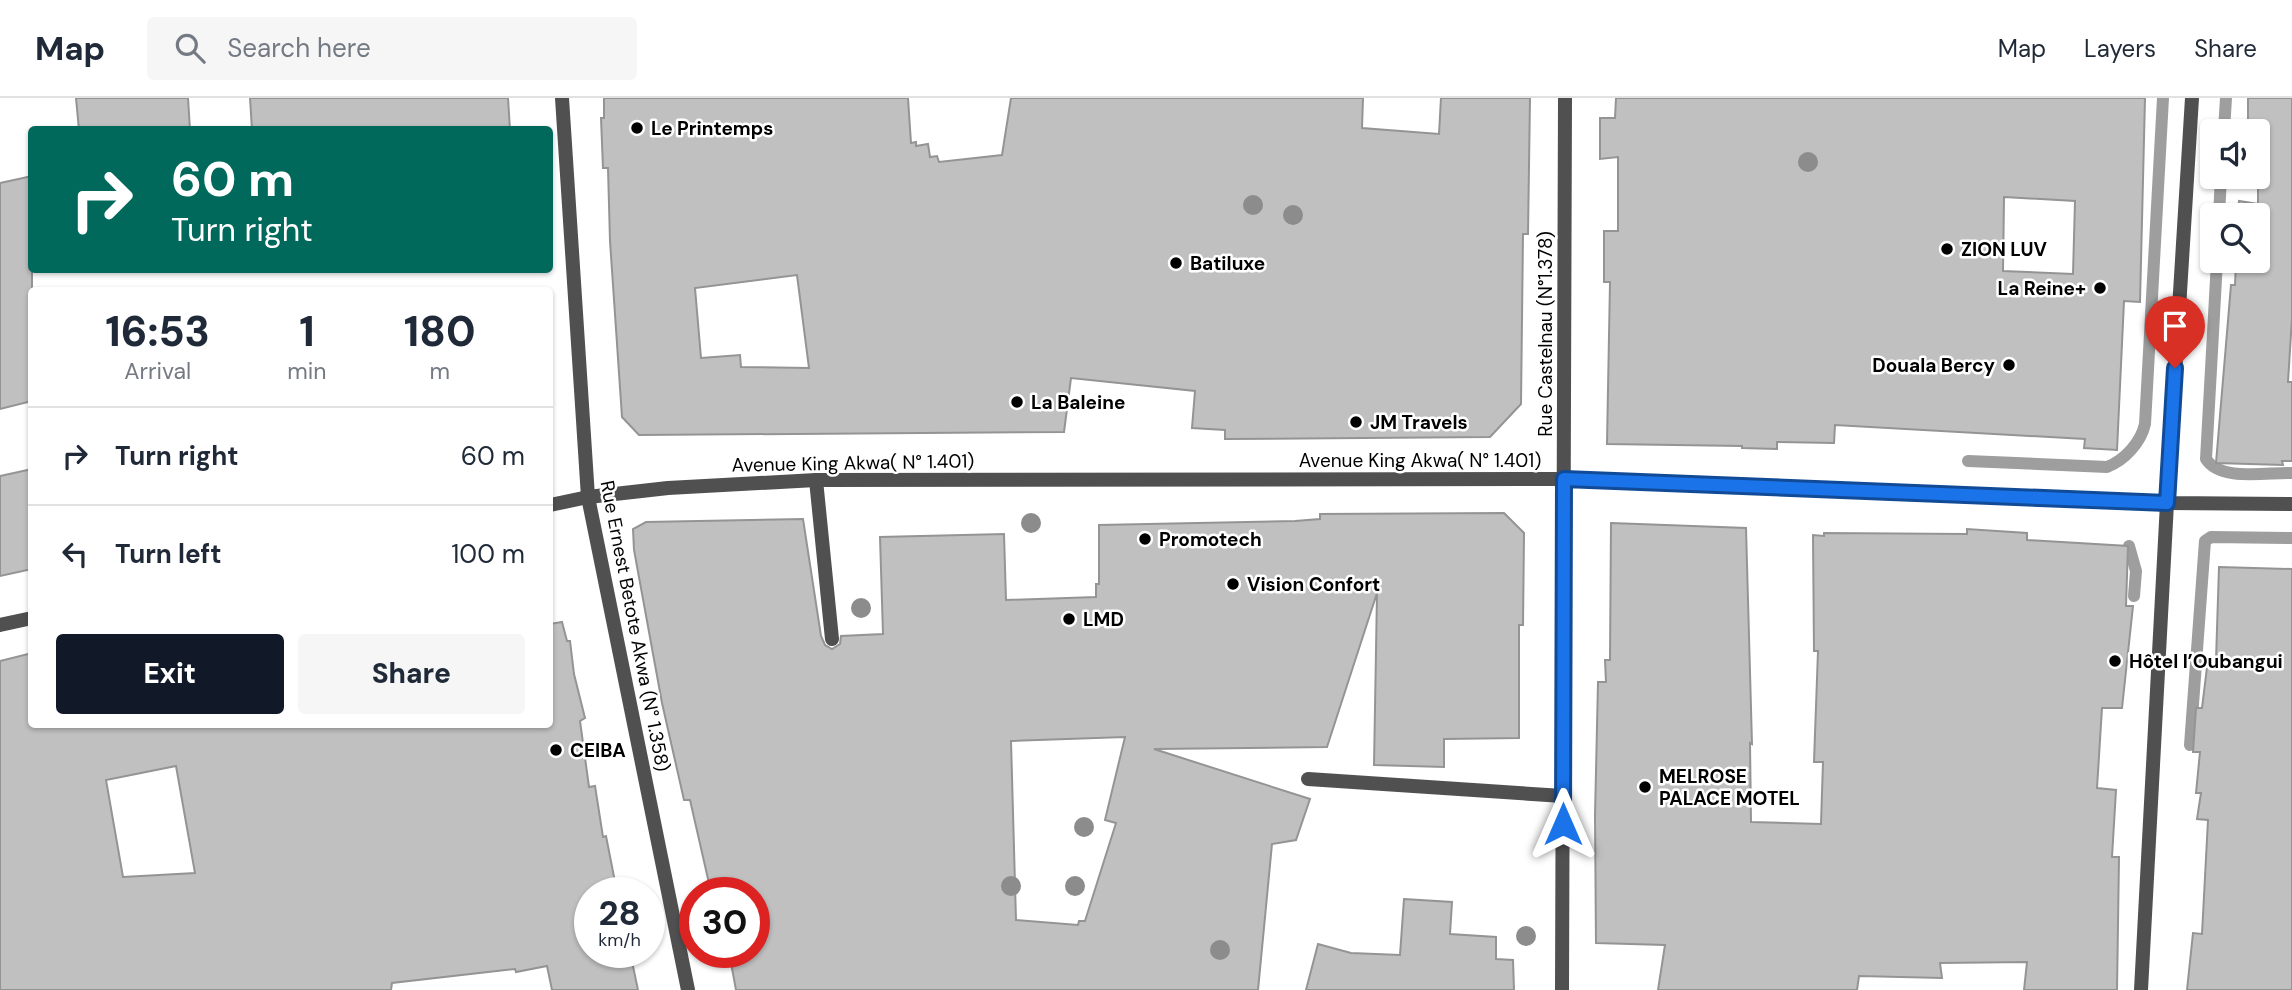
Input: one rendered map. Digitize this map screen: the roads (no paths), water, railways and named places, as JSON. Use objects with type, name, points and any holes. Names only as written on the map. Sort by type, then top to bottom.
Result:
[{"type":"street","name":"Rue Ernest Betote Akwa (N° 1.358)","points":[[562,98],[588,497],[688,990]]},
{"type":"street","name":"Rue Castelnau (N°1.378)","points":[[1562,990],[1565,98]]},
{"type":"street","points":[[2141,990],[2192,98]]},
{"type":"street","name":"Avenue King Akwa( N° 1.401)","points":[[553,504],[588,497],[668,488],[816,480],[1564,479],[2167,503],[2292,504]]},
{"type":"street","points":[[816,480],[832,639]]},
{"type":"street","points":[[0,625],[28,619]]},
{"type":"street","points":[[1308,779],[1563,796]]},
{"type":"waterway","points":[[1968,461],[2107,467],[2126,455],[2140,437],[2145,424],[2163,98]]},
{"type":"waterway","points":[[2225,119],[2226,98]]},
{"type":"waterway","points":[[2220,189],[2220,203]]},
{"type":"waterway","points":[[2216,273],[2206,459],[2222,471],[2233,473],[2292,473]]},
{"type":"waterway","points":[[2190,745],[2205,541],[2211,537],[2292,538]]},
{"type":"waterway","points":[[2129,546],[2136,571],[2134,596]]},
{"type":"place","name":"Le Printemps","points":[[637,128]]},
{"type":"place","name":"ZION LUV","points":[[1947,249]]},
{"type":"place","name":"Batiluxe","points":[[1176,263]]},
{"type":"place","name":"La Reine+","points":[[2100,288]]},
{"type":"place","name":"Douala Bercy","points":[[2009,365]]},
{"type":"place","name":"La Baleine","points":[[1017,402]]},
{"type":"place","name":"JM Travels","points":[[1356,422]]},
{"type":"place","name":"Promotech","points":[[1145,539]]},
{"type":"place","name":"Vision Confort","points":[[1233,584]]},
{"type":"place","name":"LMD","points":[[1069,619]]},
{"type":"place","name":"Hôtel l’Oubangui","points":[[2115,661]]},
{"type":"place","name":"CEIBA","points":[[556,750]]},
{"type":"place","name":"MELROSE PALACE MOTEL","points":[[1645,787]]}]
